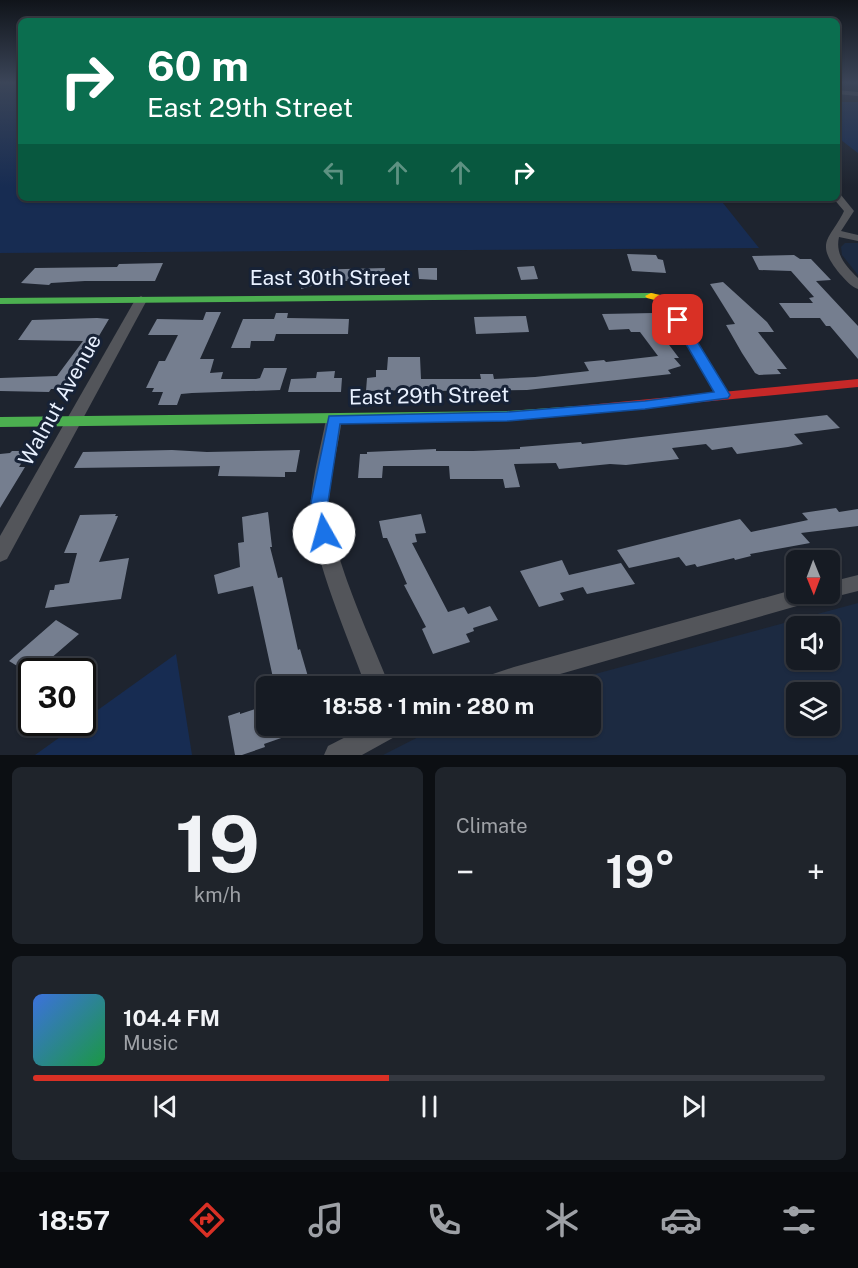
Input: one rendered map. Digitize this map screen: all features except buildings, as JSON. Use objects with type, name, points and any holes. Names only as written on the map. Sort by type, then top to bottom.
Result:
[{"type":"street","points":[[840,200],[849,211],[834,238],[832,255],[858,285]]},
{"type":"street","points":[[834,238],[858,238]]},
{"type":"street","name":"East 30th Street","points":[[0,301],[390,299],[641,294],[666,299],[723,395]]},
{"type":"street","name":"Walnut Avenue","points":[[0,554],[141,300]]},
{"type":"street","name":"East 29th Street","points":[[0,422],[507,416],[645,405],[723,395],[858,383]]},
{"type":"street","points":[[334,419],[320,502],[324,533],[331,561],[374,676]]},
{"type":"street","points":[[840,588],[858,583]]},
{"type":"street","points":[[518,676],[786,601]]},
{"type":"street","points":[[337,755],[372,736]]},
{"type":"shaded area","points":[[0,117],[18,117],[18,201],[721,201],[759,248],[0,253]]},
{"type":"shaded area","points":[[840,117],[858,117],[858,153],[840,139]]},
{"type":"shaded area","points":[[845,243],[858,243],[858,275],[842,255],[841,247]]},
{"type":"shaded area","points":[[858,603],[858,755],[383,755],[420,736],[601,736],[601,676],[588,676],[786,622],[786,670],[840,670],[840,616],[810,616]]},
{"type":"shaded area","points":[[176,654],[192,755],[35,755],[62,736],[96,736],[96,711]]},
{"type":"traffic: fast","points":[[0,301],[651,296]]},
{"type":"traffic: fast","points":[[0,422],[507,416],[577,410]]},
{"type":"traffic: slow","points":[[651,296],[666,299],[723,395]]},
{"type":"traffic: jam","points":[[577,410],[858,383]]},
{"type":"route","points":[[324,533],[320,502],[334,419],[417,419],[572,412],[723,395],[678,320]]}]
